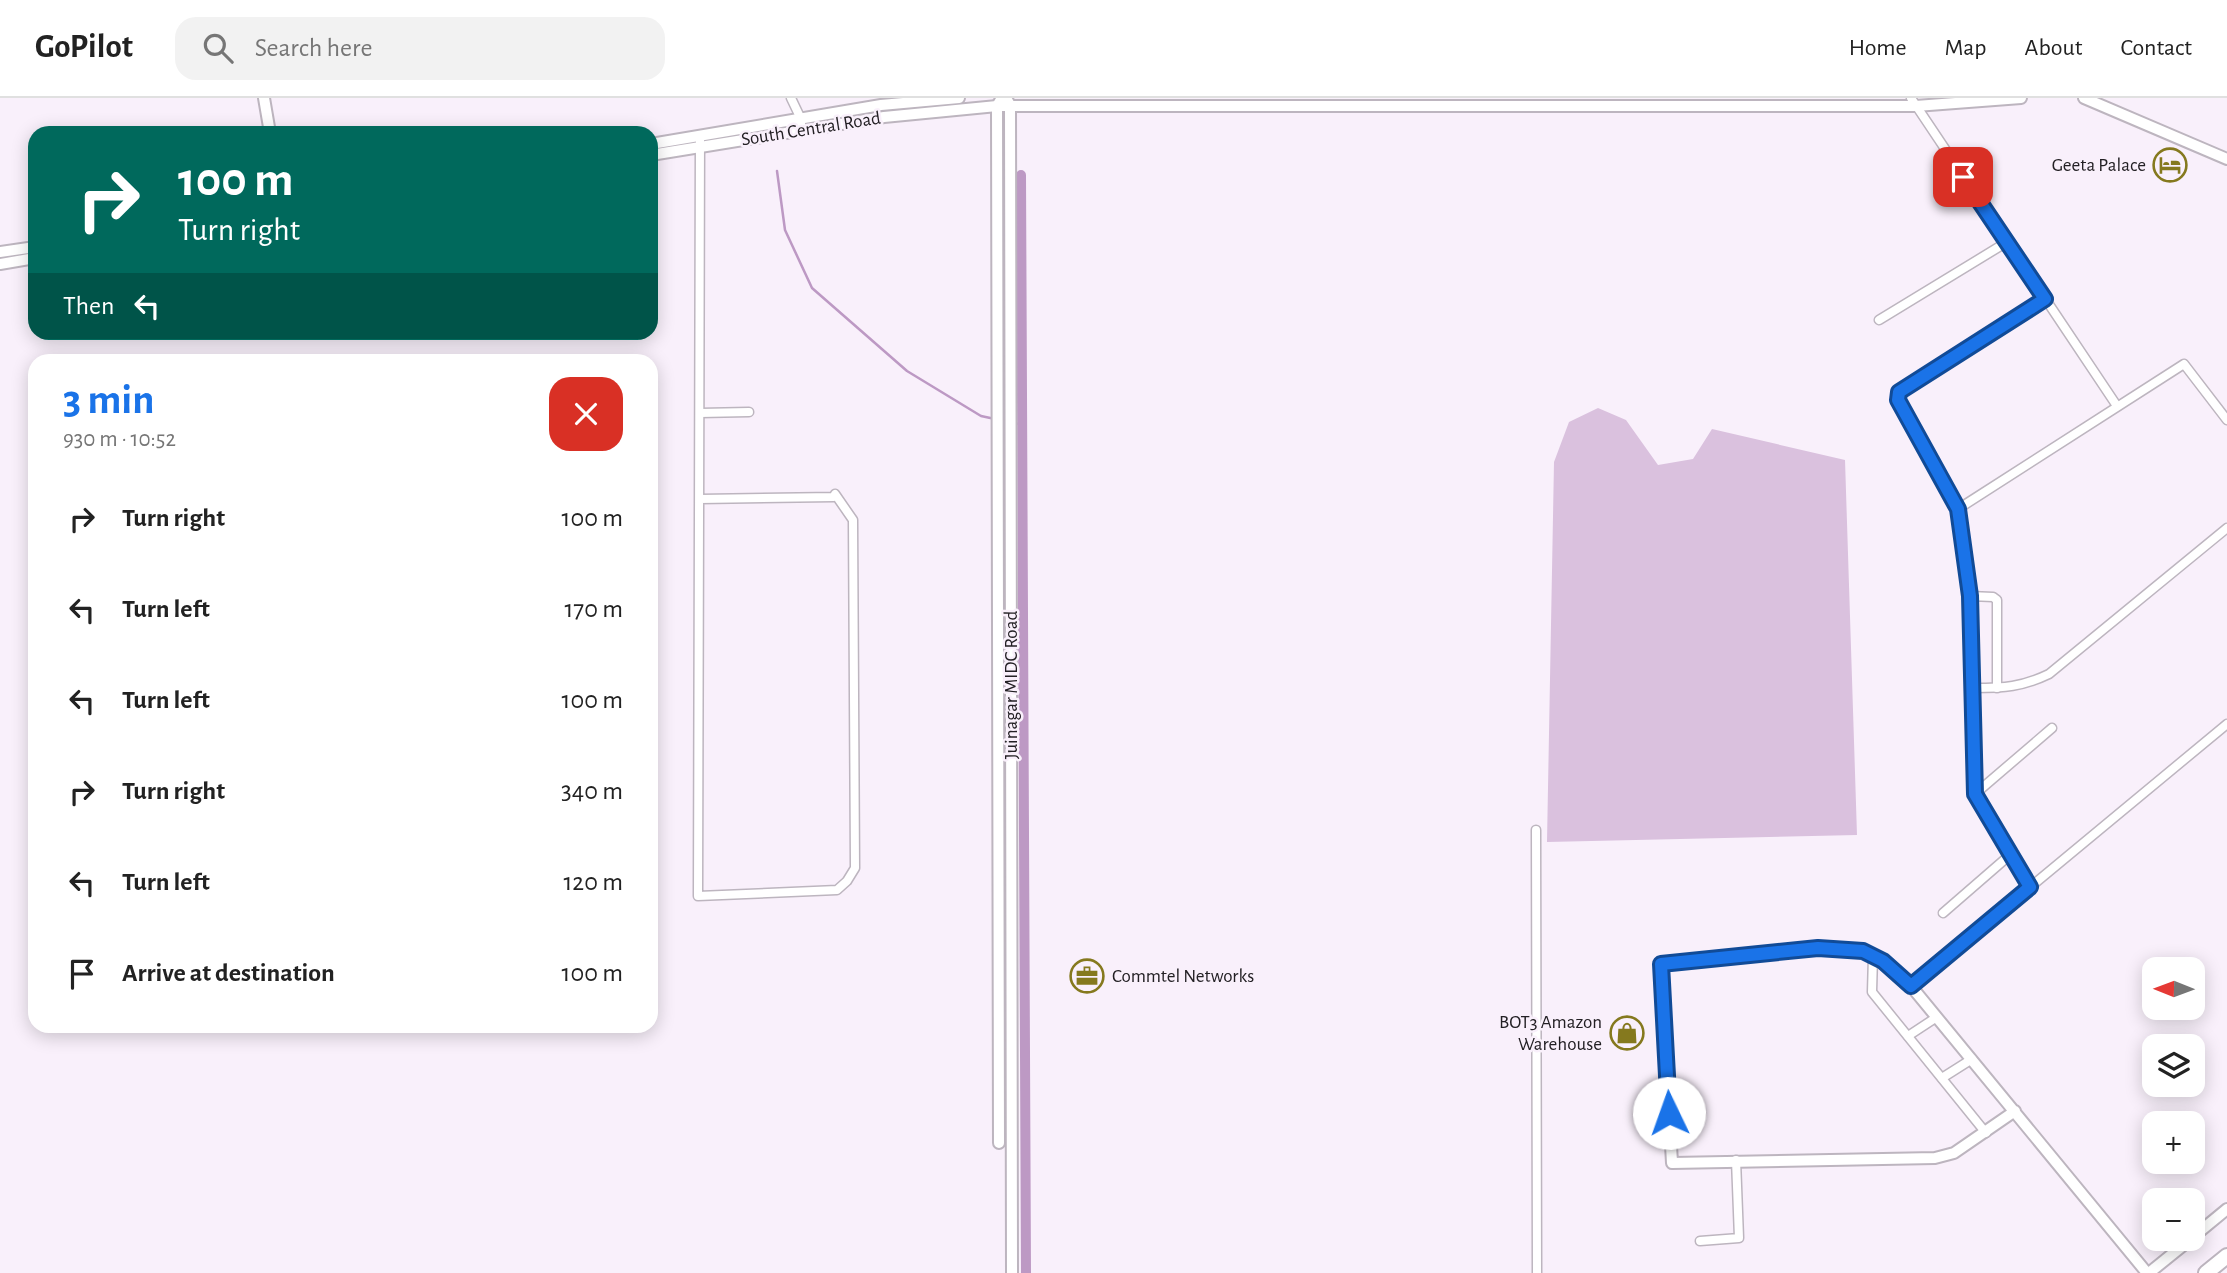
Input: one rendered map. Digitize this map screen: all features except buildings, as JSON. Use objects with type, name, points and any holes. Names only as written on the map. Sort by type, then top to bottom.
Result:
[{"type":"highway","points":[[2206,1273],[2227,1256]]},
{"type":"street","points":[[264,98],[269,126]]},
{"type":"street","points":[[791,98],[801,124]]},
{"type":"street","name":"South Central Road","points":[[658,144],[700,141],[801,124],[881,105],[959,98]]},
{"type":"street","name":"South Central Road","points":[[801,124],[1003,102],[1913,102],[2021,98]]},
{"type":"street","points":[[2084,98],[2227,159]]},
{"type":"street","name":"Juinagar MIDC Road","points":[[1003,102],[998,425],[1005,1018],[1012,1273]]},
{"type":"street","name":"Juinagar MIDC Road","points":[[999,1143],[1005,1018],[1010,429],[1003,102]]},
{"type":"street","points":[[1913,102],[2117,406]]},
{"type":"street","points":[[700,141],[698,895],[837,890],[847,881],[855,867],[853,520],[835,494],[834,498],[700,499]]},
{"type":"street","name":"South Central Road","points":[[658,153],[700,141]]},
{"type":"street","points":[[1879,320],[2007,242]]},
{"type":"street","points":[[0,252],[28,248]]},
{"type":"street","points":[[0,264],[28,259]]},
{"type":"street","points":[[2030,887],[1975,794],[1970,596],[1958,509],[1898,400],[1899,392],[2045,299]]},
{"type":"street","points":[[1958,509],[2184,364],[2227,420]]},
{"type":"street","points":[[700,413],[749,412]]},
{"type":"street","points":[[1974,688],[2025,685],[2049,674],[2227,528]]},
{"type":"street","points":[[1970,596],[1993,597],[1997,600],[1997,688]]},
{"type":"street","points":[[1911,986],[2227,724]]},
{"type":"street","points":[[1975,794],[2052,728]]},
{"type":"street","points":[[1536,830],[1537,1273]]},
{"type":"street","points":[[1943,913],[2011,854]]},
{"type":"street","points":[[2015,1111],[1954,1153],[1935,1158],[1672,1163],[1661,964],[1818,948],[1863,951],[1883,961],[1911,986],[2015,1111],[2148,1273],[2176,1251]]},
{"type":"street","points":[[1873,956],[1872,992],[1986,1133]]},
{"type":"street","points":[[1908,1036],[1937,1017]]},
{"type":"street","points":[[1942,1078],[1972,1059]]},
{"type":"street","points":[[1700,1241],[1739,1238],[1736,1160]]},
{"type":"street","points":[[2205,1227],[2227,1209]]},
{"type":"shaded area","points":[[1598,408],[1626,420],[1658,465],[1693,459],[1712,429],[1845,460],[1857,835],[1547,842],[1554,462],[1569,422]]},
{"type":"waterway","points":[[777,171],[785,230],[812,288],[907,371],[981,416],[995,419]]},
{"type":"waterway","points":[[1021,175],[1026,1273]]},
{"type":"waterway","points":[[1015,423],[1023,425]]},
{"type":"place","name":"Geeta Palace","points":[[2170,165]]},
{"type":"place","name":"Commtel Networks","points":[[1087,976]]},
{"type":"place","name":"BOT3 Amazon Warehouse","points":[[1627,1033]]},
{"type":"route","points":[[1669,1113],[1661,964],[1818,948],[1863,951],[1883,961],[1911,986],[2030,887],[1975,794],[1970,596],[1958,509],[1898,400],[1899,392],[2045,299],[1963,177]]}]
